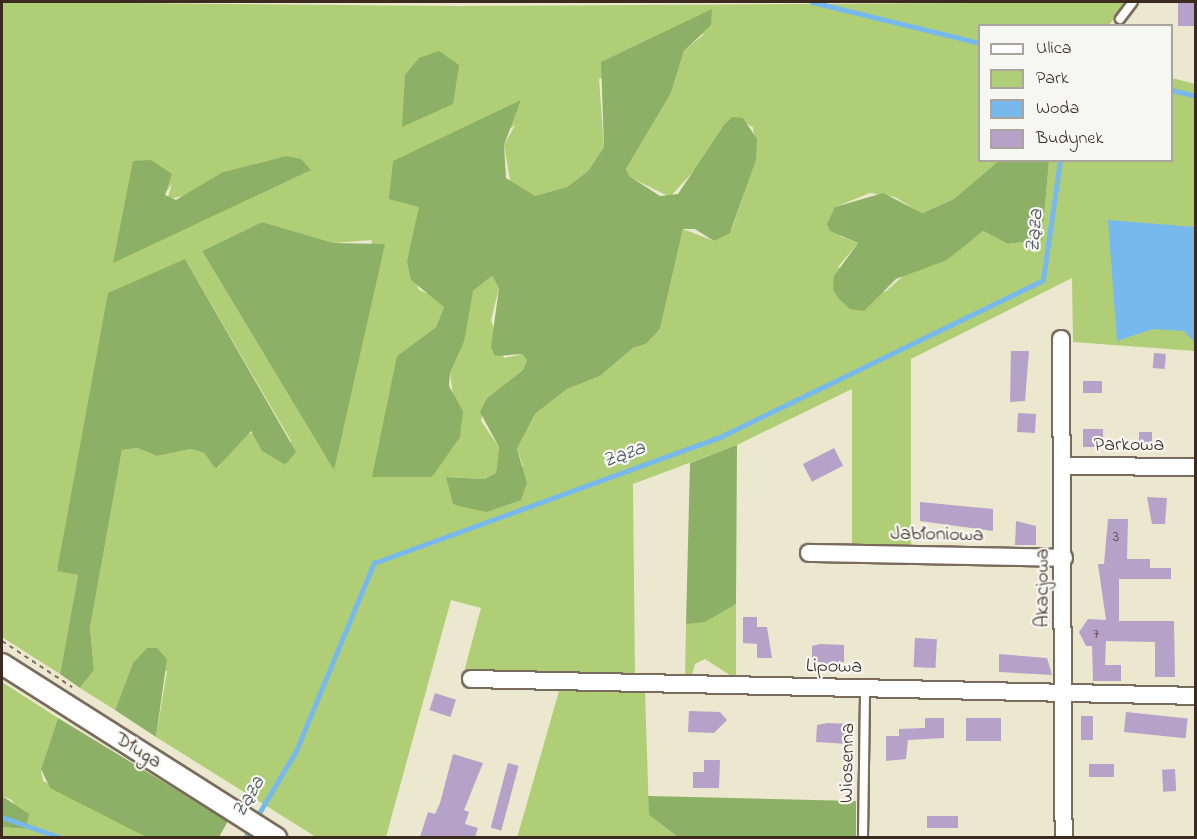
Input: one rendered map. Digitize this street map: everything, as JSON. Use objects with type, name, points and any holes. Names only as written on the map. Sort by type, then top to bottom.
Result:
[{"type":"street","name":"Akacjowa","points":[[1061,339],[1064,837]]},
{"type":"street","name":"Parkowa","points":[[1063,466],[1196,467]]},
{"type":"street","name":"Jabłoniowa","points":[[809,553],[1064,558]]},
{"type":"street","name":"Długa","points":[[2,664],[270,834]]},
{"type":"street","name":"Lipowa","points":[[471,679],[1196,696]]},
{"type":"lane","points":[[1120,19],[1133,2]]},
{"type":"lane","name":"Wiosenna","points":[[863,837],[865,689]]},
{"type":"green space","points":[[2,2],[457,6],[1127,2],[1110,24],[978,24],[978,162],[998,162],[995,169],[954,199],[921,213],[895,197],[870,193],[835,207],[840,236],[858,243],[838,267],[885,292],[910,270],[947,259],[983,231],[1008,244],[1042,240],[1049,162],[1173,162],[1173,78],[1195,84],[1195,351],[1073,342],[1072,278],[911,359],[911,547],[852,547],[852,389],[737,445],[633,484],[635,676],[464,672],[481,608],[451,600],[386,837],[316,837],[156,737],[167,671],[133,663],[115,710],[80,688],[94,670],[90,628],[122,450],[137,448],[157,456],[191,449],[204,453],[217,469],[246,432],[257,435],[262,451],[285,465],[291,441],[185,259],[57,570],[78,575],[60,674],[2,637]],"holes":[[[705,33],[684,51],[671,93],[626,169],[628,176],[670,197],[708,155],[732,117],[753,127],[756,159],[732,229],[714,241],[683,229],[660,329],[646,344],[633,348],[600,376],[567,389],[535,414],[517,449],[523,466],[483,509],[453,504],[447,477],[484,479],[496,473],[499,447],[481,421],[487,398],[523,370],[527,360],[523,354],[504,358],[491,320],[499,288],[492,276],[473,291],[468,307],[464,342],[450,373],[453,395],[446,451],[432,477],[397,356],[436,327],[444,307],[440,299],[419,290],[407,260],[420,220],[419,207],[409,202],[515,125],[504,145],[511,186],[535,196],[567,187],[588,171],[604,147],[599,79]],[[274,159],[113,262],[172,184],[167,200],[190,194],[223,172]],[[262,222],[334,243],[372,240],[334,469],[202,251]]]},
{"type":"green space","points":[[712,9],[711,25],[684,51],[671,93],[626,169],[629,176],[660,196],[678,194],[724,125],[732,117],[743,118],[757,139],[756,160],[730,233],[714,241],[695,229],[683,229],[660,329],[646,344],[633,348],[600,376],[567,389],[535,414],[517,449],[527,483],[521,500],[487,512],[459,506],[453,504],[446,477],[484,479],[496,473],[499,447],[480,412],[487,398],[523,370],[527,360],[522,354],[495,356],[491,347],[499,288],[492,276],[473,291],[464,342],[450,373],[449,386],[463,411],[460,437],[432,477],[372,477],[397,356],[436,327],[444,307],[411,280],[407,261],[419,207],[389,199],[393,161],[521,100],[504,145],[506,178],[535,196],[567,187],[588,171],[604,147],[601,62]]},
{"type":"green space","points":[[439,51],[459,65],[453,104],[402,127],[405,75],[419,58]]},
{"type":"green space","points":[[286,156],[301,159],[311,170],[113,263],[133,161],[151,160],[172,174],[165,195],[176,200],[223,172]]},
{"type":"green space","points":[[998,162],[1049,162],[1042,240],[1008,244],[983,231],[947,260],[896,279],[864,311],[850,309],[839,299],[833,290],[834,276],[858,243],[830,231],[827,224],[835,207],[883,193],[922,213],[954,199]]},
{"type":"green space","points":[[262,222],[334,243],[385,244],[334,470],[202,251]]},
{"type":"green space","points":[[185,259],[296,452],[285,465],[262,451],[251,431],[216,469],[204,453],[191,449],[157,456],[137,448],[122,450],[90,628],[94,670],[80,688],[60,674],[78,575],[57,571],[108,293]]},
{"type":"green space","points":[[737,445],[736,604],[705,622],[686,624],[690,463]]},
{"type":"green space","points":[[736,604],[736,679],[705,659],[695,664],[691,678],[685,678],[686,624]]},
{"type":"green space","points":[[147,648],[157,648],[167,659],[156,737],[115,710],[133,663]]},
{"type":"green space","points":[[2,682],[58,718],[41,769],[43,781],[146,837],[2,837],[2,827],[26,829],[12,800],[2,796]]},
{"type":"green space","points":[[559,691],[645,692],[649,815],[678,837],[517,838]]},
{"type":"green space","points":[[58,718],[228,821],[219,837],[146,837],[50,788],[41,769]]},
{"type":"green space","points":[[2,796],[29,814],[26,829],[2,827]]},
{"type":"green space","points":[[648,796],[856,801],[856,837],[678,837],[649,815]]},
{"type":"water","points":[[1108,220],[1195,227],[1195,343],[1184,331],[1153,329],[1117,341]]},
{"type":"building","points":[[1178,2],[1196,2],[1196,26],[1178,26]]},
{"type":"building","points":[[1011,351],[1029,351],[1025,401],[1010,402]]},
{"type":"building","points":[[1154,353],[1166,354],[1165,369],[1153,368]]},
{"type":"building","points":[[1083,381],[1102,381],[1102,393],[1083,393]]},
{"type":"building","points":[[1018,413],[1036,414],[1035,433],[1017,432]]},
{"type":"building","points":[[1083,429],[1103,429],[1103,447],[1083,447]]},
{"type":"building","points":[[1139,432],[1152,432],[1152,450],[1139,450]]},
{"type":"building","points":[[834,448],[843,466],[812,482],[803,464]]},
{"type":"building","points":[[1147,497],[1167,498],[1165,524],[1152,524]]},
{"type":"building","points":[[920,502],[993,509],[993,531],[920,521]]},
{"type":"building","points":[[1108,519],[1128,519],[1127,559],[1150,559],[1150,568],[1171,568],[1171,579],[1119,579],[1119,621],[1174,621],[1175,677],[1155,677],[1155,642],[1106,641],[1105,665],[1121,665],[1121,681],[1093,681],[1092,646],[1086,646],[1079,632],[1088,619],[1106,620],[1098,564],[1104,564]]},
{"type":"building","points":[[1016,521],[1036,526],[1036,545],[1015,545]]},
{"type":"building","points":[[743,617],[757,617],[757,627],[767,627],[772,658],[757,658],[757,644],[743,643]]},
{"type":"building","points":[[915,638],[937,639],[935,668],[913,667]]},
{"type":"building","points":[[844,645],[844,662],[833,666],[812,660],[812,646]]},
{"type":"building","points":[[999,654],[1047,658],[1052,675],[999,672]]},
{"type":"building","points":[[435,693],[456,700],[450,717],[429,710]]},
{"type":"building","points":[[689,711],[720,712],[727,720],[714,733],[688,732]]},
{"type":"building","points":[[1126,712],[1188,718],[1186,738],[1124,732]]},
{"type":"building","points":[[1081,716],[1093,716],[1093,740],[1081,740]]},
{"type":"building","points":[[925,718],[944,718],[944,738],[908,740],[906,759],[886,761],[886,736],[899,736],[899,729],[925,728]]},
{"type":"building","points":[[966,718],[1001,718],[1001,741],[966,741]]},
{"type":"building","points":[[849,724],[848,744],[816,742],[817,725]]},
{"type":"building","points":[[453,754],[483,763],[464,810],[469,812],[465,824],[478,828],[475,837],[420,837],[428,812],[435,814],[440,803]]},
{"type":"building","points":[[704,760],[720,760],[719,788],[693,788],[693,772],[704,772]]},
{"type":"building","points":[[508,763],[519,766],[501,831],[491,828]]},
{"type":"building","points":[[1089,764],[1114,764],[1114,777],[1089,777]]},
{"type":"building","points":[[1175,769],[1176,791],[1163,792],[1162,770]]},
{"type":"building","points":[[927,816],[958,816],[958,828],[927,828]]},
{"type":"waterway","name":"Długa","points":[[812,2],[978,43]]},
{"type":"waterway","name":"Długa","points":[[1173,90],[1196,96]]},
{"type":"waterway","name":"Ząza","points":[[255,820],[296,751],[374,563],[720,437],[1043,280],[1060,162]]},
{"type":"waterway","points":[[2,817],[62,838]]},
{"type":"waterway","name":"Ząza","points":[[245,838],[251,827]]}]
